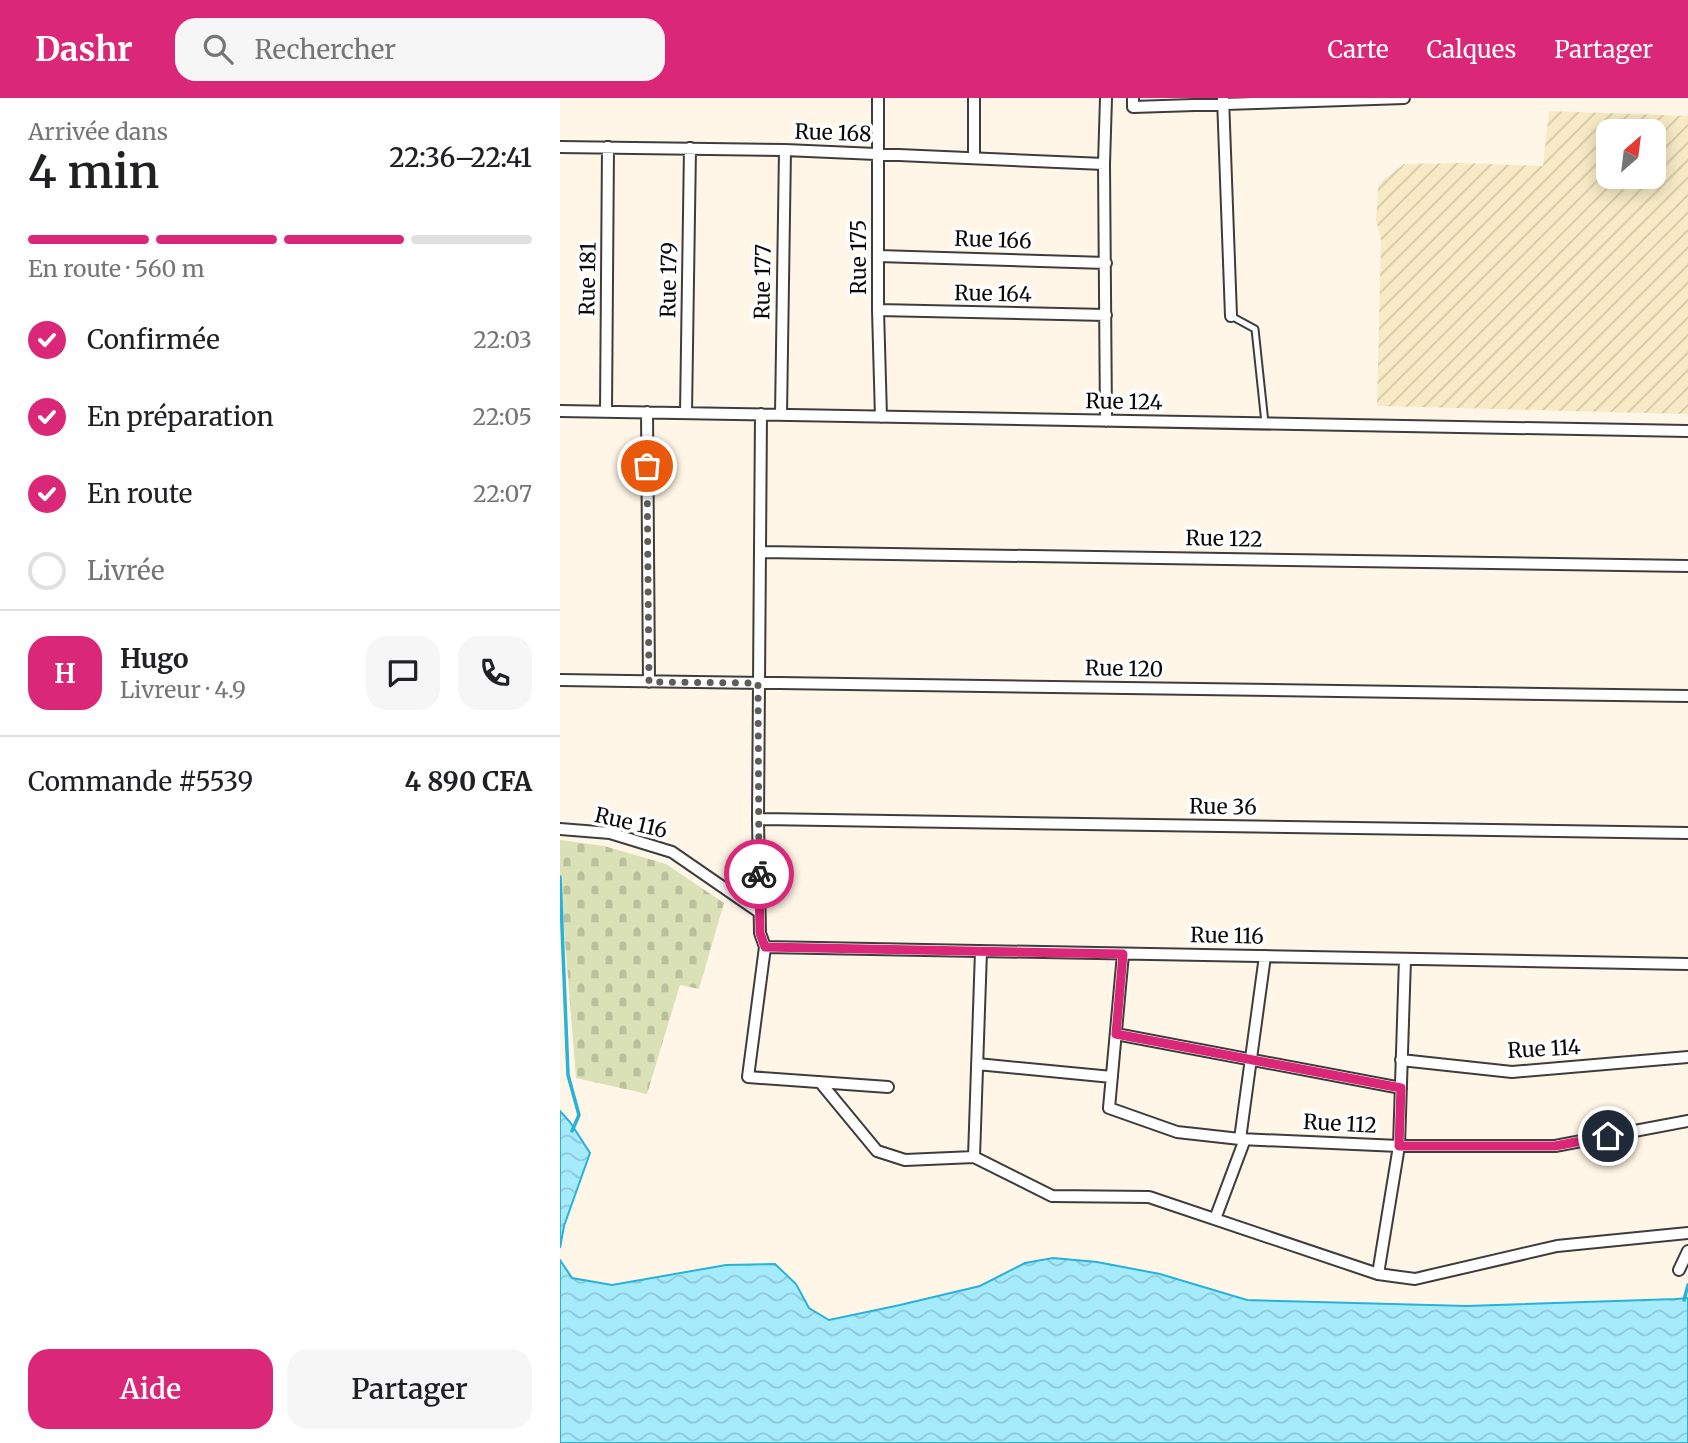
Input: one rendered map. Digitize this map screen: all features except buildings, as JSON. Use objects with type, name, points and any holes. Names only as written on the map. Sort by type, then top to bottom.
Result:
[{"type":"street","name":"Rue 175","points":[[878,98],[881,416]]},
{"type":"street","points":[[974,98],[974,158]]},
{"type":"street","points":[[1106,98],[1106,421]]},
{"type":"street","points":[[1133,98],[1133,107],[1223,101],[1404,98]]},
{"type":"street","points":[[1223,101],[1231,316]]},
{"type":"street","name":"Rue 168","points":[[560,147],[785,150],[1104,164]]},
{"type":"street","name":"Rue 181","points":[[606,412],[608,147]]},
{"type":"street","name":"Rue 179","points":[[686,413],[690,148]]},
{"type":"street","name":"Rue 177","points":[[780,415],[785,150]]},
{"type":"street","name":"Rue 166","points":[[878,256],[1106,263]]},
{"type":"street","name":"Rue 164","points":[[878,310],[1106,315]]},
{"type":"street","name":"Rue 124","points":[[560,411],[1688,431]]},
{"type":"street","points":[[647,412],[649,682]]},
{"type":"street","points":[[761,414],[758,819],[760,933],[765,947],[748,1077],[888,1087]]},
{"type":"street","name":"Rue 122","points":[[760,552],[1688,566]]},
{"type":"street","name":"Rue 120","points":[[560,681],[1688,696]]},
{"type":"street","name":"Rue 36","points":[[758,819],[1688,833]]},
{"type":"street","name":"Rue 116","points":[[560,828],[610,833],[672,852],[760,912]]},
{"type":"street","name":"Rue 116","points":[[765,947],[1688,964]]},
{"type":"street","points":[[974,1157],[981,951]]},
{"type":"street","name":"Rue 112","points":[[1123,954],[1109,1108],[1177,1132],[1243,1139],[1399,1146],[1555,1146],[1688,1121]]},
{"type":"street","points":[[1215,1219],[1243,1139],[1265,956]]},
{"type":"street","points":[[1378,1274],[1399,1146],[1405,959]]},
{"type":"street","points":[[1116,1034],[1401,1088]]},
{"type":"street","name":"Rue 114","points":[[1401,1060],[1513,1072],[1688,1057]]},
{"type":"street","points":[[977,1064],[1112,1077]]},
{"type":"street","points":[[820,1082],[877,1152],[905,1160],[974,1157],[1052,1196],[1149,1197],[1378,1274],[1415,1279],[1557,1246],[1688,1233]]},
{"type":"street","points":[[1679,1270],[1688,1251]]},
{"type":"lane","points":[[1231,316],[1255,329],[1265,423]]},
{"type":"shaded area","points":[[1549,111],[1688,116],[1688,414],[1377,406],[1381,240],[1376,220],[1378,188],[1383,180],[1404,164],[1543,166]]},
{"type":"green space","points":[[560,840],[604,846],[666,864],[724,903],[699,989],[680,985],[647,1094],[576,1078],[560,878]]},
{"type":"water","points":[[560,1111],[590,1153],[564,1226],[560,1248]]},
{"type":"water","points":[[1053,1258],[1097,1262],[1160,1274],[1247,1300],[1467,1306],[1688,1298],[1688,1443],[560,1443],[560,1260],[572,1278],[612,1285],[726,1265],[775,1264],[796,1284],[809,1308],[829,1320],[980,1286],[1025,1263]]},
{"type":"waterway","points":[[560,877],[568,1075],[579,1115],[572,1131]]},
{"type":"waterway","points":[[1684,1300],[1688,1285]]},
{"type":"way so far","points":[[647,466],[649,682],[758,683],[759,874]]},
{"type":"route","points":[[759,874],[760,933],[765,947],[1123,954],[1116,1034],[1401,1088],[1399,1146],[1555,1146],[1608,1136]]}]
